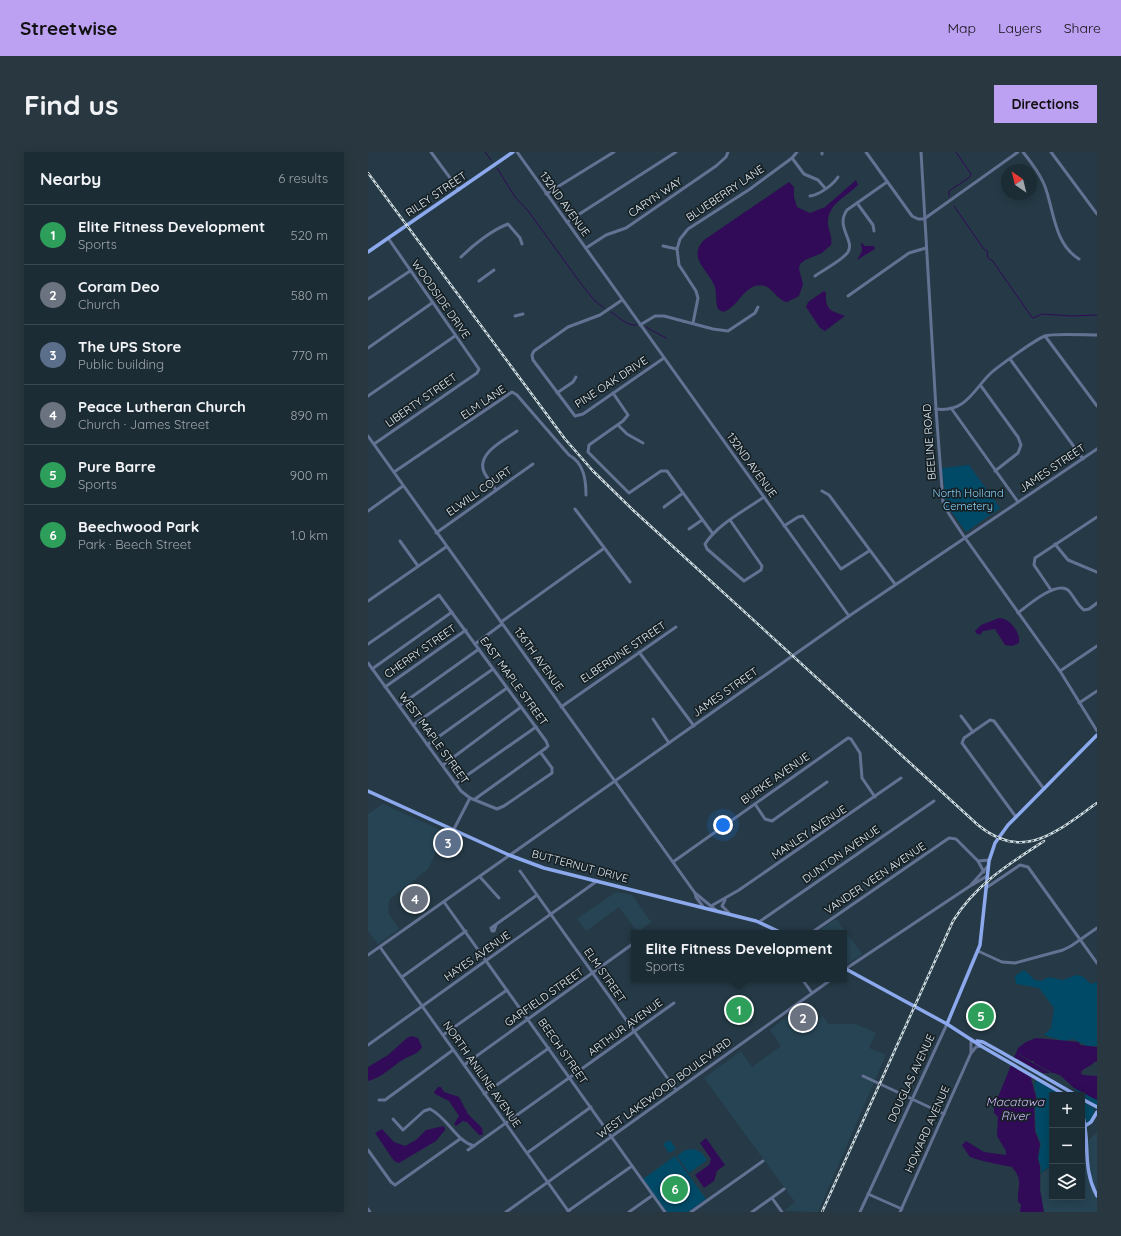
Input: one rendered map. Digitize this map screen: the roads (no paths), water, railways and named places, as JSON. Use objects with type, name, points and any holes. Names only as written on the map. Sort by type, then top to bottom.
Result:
[{"type":"main road","name":"RILEY STREET","points":[[368,252],[513,152]]},
{"type":"main road","points":[[978,951],[982,931],[989,860],[998,839],[1016,817],[1097,736]]},
{"type":"main road","name":"BUTTERNUT DRIVE","points":[[368,791],[509,855],[544,868],[759,922],[774,929]]},
{"type":"main road","name":"DOUGLAS AVENUE","points":[[947,1024],[978,951]]},
{"type":"main road","points":[[847,970],[947,1024],[971,1039],[983,1042],[1001,1052],[1059,1088],[1062,1092]]},
{"type":"main road","points":[[976,1041],[981,1046],[999,1057],[1069,1092]]},
{"type":"main road","points":[[1085,1101],[1097,1107]]},
{"type":"main road","points":[[1097,1112],[1090,1124],[1085,1126],[1087,1170],[1097,1195]]},
{"type":"street","points":[[431,152],[458,190]]},
{"type":"street","name":"132ND AVENUE","points":[[517,152],[849,616]]},
{"type":"street","points":[[546,194],[577,173],[614,152]]},
{"type":"street","points":[[567,222],[676,152]]},
{"type":"street","name":"CARYN WAY","points":[[586,248],[606,235],[630,225],[716,166],[726,157],[728,152]]},
{"type":"street","name":"BLUEBERRY LANE","points":[[677,249],[680,240],[688,229],[750,189],[792,158],[796,152]]},
{"type":"street","points":[[866,152],[912,216],[918,219],[924,219],[1018,152]]},
{"type":"street","name":"BEELINE ROAD","points":[[921,152],[942,496],[949,514],[1060,672],[1097,731]]},
{"type":"street","points":[[1023,152],[1043,183],[1058,231],[1074,256],[1079,259]]},
{"type":"street","points":[[1051,152],[1097,214]]},
{"type":"street","points":[[792,158],[804,174],[818,180],[825,188]]},
{"type":"street","points":[[810,196],[815,196],[834,182],[838,177]]},
{"type":"street","points":[[815,276],[848,253],[850,246],[843,227],[843,219],[847,210],[887,182]]},
{"type":"street","points":[[857,203],[873,225],[874,231]]},
{"type":"street","points":[[461,257],[483,240],[508,224],[520,238],[522,244]]},
{"type":"street","name":"WOODSIDE DRIVE","points":[[388,238],[478,370]]},
{"type":"street","points":[[663,246],[677,249],[679,265],[696,291],[698,298],[693,323]]},
{"type":"street","points":[[848,296],[909,252],[926,248]]},
{"type":"street","points":[[479,281],[494,270]]},
{"type":"street","points":[[368,300],[410,271]]},
{"type":"street","points":[[576,377],[573,382],[557,393],[533,360],[532,355],[536,349],[568,327],[600,315],[622,300]]},
{"type":"street","points":[[368,348],[432,303]]},
{"type":"street","points":[[640,325],[660,316],[713,329],[728,331],[755,313],[758,307]]},
{"type":"street","points":[[515,316],[523,314]]},
{"type":"street","points":[[936,409],[951,408],[969,399],[991,373],[1045,336],[1097,335]]},
{"type":"street","points":[[368,396],[456,336]]},
{"type":"street","points":[[1045,336],[1097,406]]},
{"type":"street","name":"PINE OAK DRIVE","points":[[557,393],[574,415],[580,416],[664,358]]},
{"type":"street","points":[[1010,359],[1083,459]]},
{"type":"street","name":"LIBERTY STREET","points":[[374,444],[478,370]]},
{"type":"street","points":[[981,386],[1018,437],[1021,445],[1018,453],[995,471]]},
{"type":"street","name":"ELM LANE","points":[[394,472],[512,392],[517,395],[569,455],[576,461],[584,474],[586,495]]},
{"type":"street","points":[[613,393],[628,415],[618,425],[589,445],[587,450],[606,472],[629,493],[661,471],[665,470],[714,534]]},
{"type":"street","points":[[951,408],[1018,502]]},
{"type":"street","points":[[618,425],[627,434],[643,444]]},
{"type":"street","points":[[496,490],[484,473],[484,459],[490,450],[517,432]]},
{"type":"street","name":"136TH AVENUE","points":[[368,436],[446,547],[562,706],[695,893],[696,897],[704,908]]},
{"type":"street","name":"JAMES STREET","points":[[368,955],[895,584],[1097,449]]},
{"type":"street","name":"ELWILL COURT","points":[[436,533],[533,464]]},
{"type":"street","points":[[368,511],[403,486]]},
{"type":"street","points":[[822,491],[829,495],[869,551],[895,584]]},
{"type":"street","points":[[664,507],[683,493]]},
{"type":"street","points":[[730,520],[761,564],[762,568],[746,580],[741,580],[705,546],[706,542],[730,520],[764,497]]},
{"type":"street","points":[[575,509],[603,549],[630,582]]},
{"type":"street","points":[[784,526],[798,517],[803,516],[842,569],[869,551]]},
{"type":"street","points":[[1051,590],[1034,565],[1034,561],[1038,556],[1097,517]]},
{"type":"street","points":[[689,529],[702,520]]},
{"type":"street","points":[[400,541],[418,566]]},
{"type":"street","points":[[1056,544],[1068,560],[1097,572]]},
{"type":"street","points":[[368,601],[446,547]]},
{"type":"street","points":[[475,644],[501,623],[603,549]]},
{"type":"street","points":[[1018,613],[1051,590],[1066,589],[1084,610],[1089,609],[1097,603]]},
{"type":"street","name":"EAST MAPLE STREET","points":[[368,644],[439,594],[548,744],[541,753]]},
{"type":"street","points":[[372,669],[452,612]]},
{"type":"street","name":"ELBERDINE STREET","points":[[562,706],[676,628]]},
{"type":"street","name":"CHERRY STREET","points":[[386,687],[466,630]]},
{"type":"street","points":[[1060,672],[1097,646]]},
{"type":"street","points":[[399,706],[479,649]]},
{"type":"street","points":[[640,652],[694,726]]},
{"type":"street","name":"WEST MAPLE STREET","points":[[368,663],[461,791],[470,798],[497,809],[552,772],[553,770],[541,753]]},
{"type":"street","points":[[413,725],[493,668]]},
{"type":"street","points":[[427,745],[507,688]]},
{"type":"street","points":[[1079,703],[1097,691]]},
{"type":"street","points":[[443,765],[521,707]]},
{"type":"street","points":[[961,716],[972,732]]},
{"type":"street","points":[[653,719],[670,743]]},
{"type":"street","points":[[1016,817],[962,740],[990,720],[994,721],[1044,789]]},
{"type":"street","points":[[456,783],[536,727]]},
{"type":"street","name":"BURKE AVENUE","points":[[673,862],[848,738],[860,753],[862,778],[875,797]]},
{"type":"street","points":[[475,799],[541,753]]},
{"type":"street","name":"MANLEY AVENUE","points":[[711,906],[726,899],[901,778]]},
{"type":"street","points":[[755,804],[765,819],[772,821],[827,782]]},
{"type":"street","points":[[454,829],[470,798]]},
{"type":"street","name":"DUNTON AVENUE","points":[[759,922],[934,801]]},
{"type":"street","name":"VANDER VEEN AVENUE","points":[[815,930],[949,838],[956,839],[978,861]]},
{"type":"street","points":[[984,872],[978,861],[989,860]]},
{"type":"street","points":[[986,888],[1020,865],[1025,865],[1028,867],[1097,963]]},
{"type":"street","points":[[970,886],[988,868]]},
{"type":"street","name":"ELM STREET","points":[[520,871],[676,1090]]},
{"type":"street","points":[[847,968],[987,876]]},
{"type":"street","points":[[480,877],[500,898]]},
{"type":"street","name":"HAYES AVENUE","points":[[368,1044],[597,881]]},
{"type":"street","name":"136TH AVENUE","points":[[695,893],[717,911]]},
{"type":"street","points":[[496,925],[537,896]]},
{"type":"street","points":[[726,899],[722,906],[731,915]]},
{"type":"street","name":"BEECH STREET","points":[[444,902],[529,1018],[665,1212]]},
{"type":"street","points":[[978,951],[1002,962],[1014,963],[1062,950],[1081,940],[1097,928]]},
{"type":"street","points":[[402,977],[466,931]]},
{"type":"street","name":"GARFIELD STREET","points":[[464,1065],[631,945]]},
{"type":"street","name":"NORTH ANILINE AVENUE","points":[[380,947],[568,1212]]},
{"type":"street","points":[[804,982],[812,993]]},
{"type":"street","name":"WEST LAKEWOOD BOULEVARD","points":[[506,1212],[828,982]]},
{"type":"street","points":[[443,1035],[507,990]]},
{"type":"street","name":"ARTHUR AVENUE","points":[[468,1150],[674,1003]]},
{"type":"street","name":"DOUGLAS AVENUE","points":[[860,1212],[947,1024]]},
{"type":"street","name":"HOWARD AVENUE","points":[[901,1211],[971,1053],[971,1039]]},
{"type":"street","points":[[971,1053],[976,1047],[981,1046]]},
{"type":"street","points":[[484,1094],[549,1048]]},
{"type":"street","points":[[379,1100],[385,1100],[453,1050]]},
{"type":"street","points":[[862,1076],[944,1114]]},
{"type":"street","points":[[527,1153],[590,1107]]},
{"type":"street","points":[[393,1119],[403,1130],[427,1108],[435,1111],[460,1139],[474,1146]]},
{"type":"street","points":[[368,1150],[391,1182],[395,1185],[460,1139]]},
{"type":"street","points":[[691,1212],[763,1161]]},
{"type":"street","points":[[568,1212],[632,1166]]},
{"type":"street","points":[[752,1212],[784,1189]]},
{"type":"street","points":[[868,1194],[901,1211]]},
{"type":"street","points":[[629,1212],[653,1195]]},
{"type":"street","points":[[772,1198],[782,1212]]},
{"type":"water","points":[[856,180],[858,185],[835,204],[829,214],[828,223],[831,245],[822,253],[805,260],[800,264],[799,269],[803,284],[799,296],[787,302],[779,298],[769,288],[760,285],[750,288],[728,310],[723,312],[718,309],[715,287],[700,264],[698,258],[699,246],[704,240],[789,182],[794,187],[794,197],[797,207],[810,213],[825,207]]},
{"type":"water","points":[[861,242],[865,246],[874,246],[875,249],[857,260],[862,251]]},
{"type":"water","points":[[824,291],[826,293],[828,307],[845,316],[825,331],[820,328],[806,307],[808,302]]},
{"type":"water","points":[[999,618],[1007,620],[1011,623],[1018,635],[1019,643],[1012,646],[1005,645],[995,629],[983,631],[980,635],[976,633],[975,631],[981,625]]},
{"type":"water","points":[[412,1036],[418,1038],[422,1047],[420,1050],[383,1074],[368,1081],[368,1067],[388,1055],[407,1038]]},
{"type":"water","name":"Macatawa River","points":[[1036,1038],[1079,1042],[1080,1045],[1097,1047],[1097,1062],[1094,1062],[1081,1072],[1082,1075],[1097,1076],[1097,1100],[1085,1094],[1085,1092],[1074,1088],[1061,1076],[1054,1073],[1043,1073],[1037,1069],[1031,1079],[1036,1097],[1034,1105],[1035,1131],[1040,1144],[1038,1158],[1040,1167],[1040,1191],[1044,1212],[1020,1212],[1021,1204],[1018,1202],[1019,1180],[1012,1167],[985,1162],[970,1157],[962,1145],[966,1141],[984,1152],[1006,1155],[1006,1151],[997,1136],[998,1117],[994,1113],[994,1107],[1018,1048],[1026,1042]]},
{"type":"water","points":[[438,1087],[441,1087],[444,1092],[459,1097],[468,1114],[482,1128],[483,1135],[479,1135],[467,1122],[463,1121],[456,1126],[454,1124],[459,1116],[449,1101],[435,1094],[434,1092]]},
{"type":"water","points":[[444,1126],[445,1130],[436,1141],[399,1163],[394,1161],[375,1133],[382,1129],[394,1142],[405,1146],[416,1140],[426,1130]]},
{"type":"water","points":[[706,1138],[725,1165],[717,1171],[714,1181],[704,1188],[695,1175],[709,1165],[711,1159],[700,1143]]},
{"type":"waterway","points":[[485,152],[491,160]]},
{"type":"waterway","points":[[949,196],[949,191],[970,177],[971,174],[956,152]]},
{"type":"waterway","points":[[497,168],[515,197],[529,212],[579,281],[594,300],[604,308]]},
{"type":"waterway","points":[[954,206],[983,248],[988,252],[987,255],[989,259],[992,260],[1033,318],[1042,314],[1072,316],[1097,315]]},
{"type":"waterway","points":[[611,312],[626,323],[637,325]]},
{"type":"waterway","points":[[646,327],[666,338]]},
{"type":"railway","points":[[368,173],[565,439],[593,471],[634,511],[978,825],[995,836],[1010,842],[1025,842],[1040,839],[1054,832],[1097,803]]},
{"type":"railway","points":[[822,1212],[953,921],[962,908],[983,885],[1044,841]]},
{"type":"place","name":"The UPS Store","points":[[448,843]]},
{"type":"place","name":"Peace Lutheran Church","points":[[415,899]]},
{"type":"place","name":"Elite Fitness Development","points":[[739,1010]]},
{"type":"place","name":"Pure Barre","points":[[981,1016]]},
{"type":"place","name":"Coram Deo","points":[[803,1018]]},
{"type":"place","name":"Beechwood Park","points":[[675,1189]]},
{"type":"park label","name":"North Holland Cemetery","points":[[968,499]]}]
